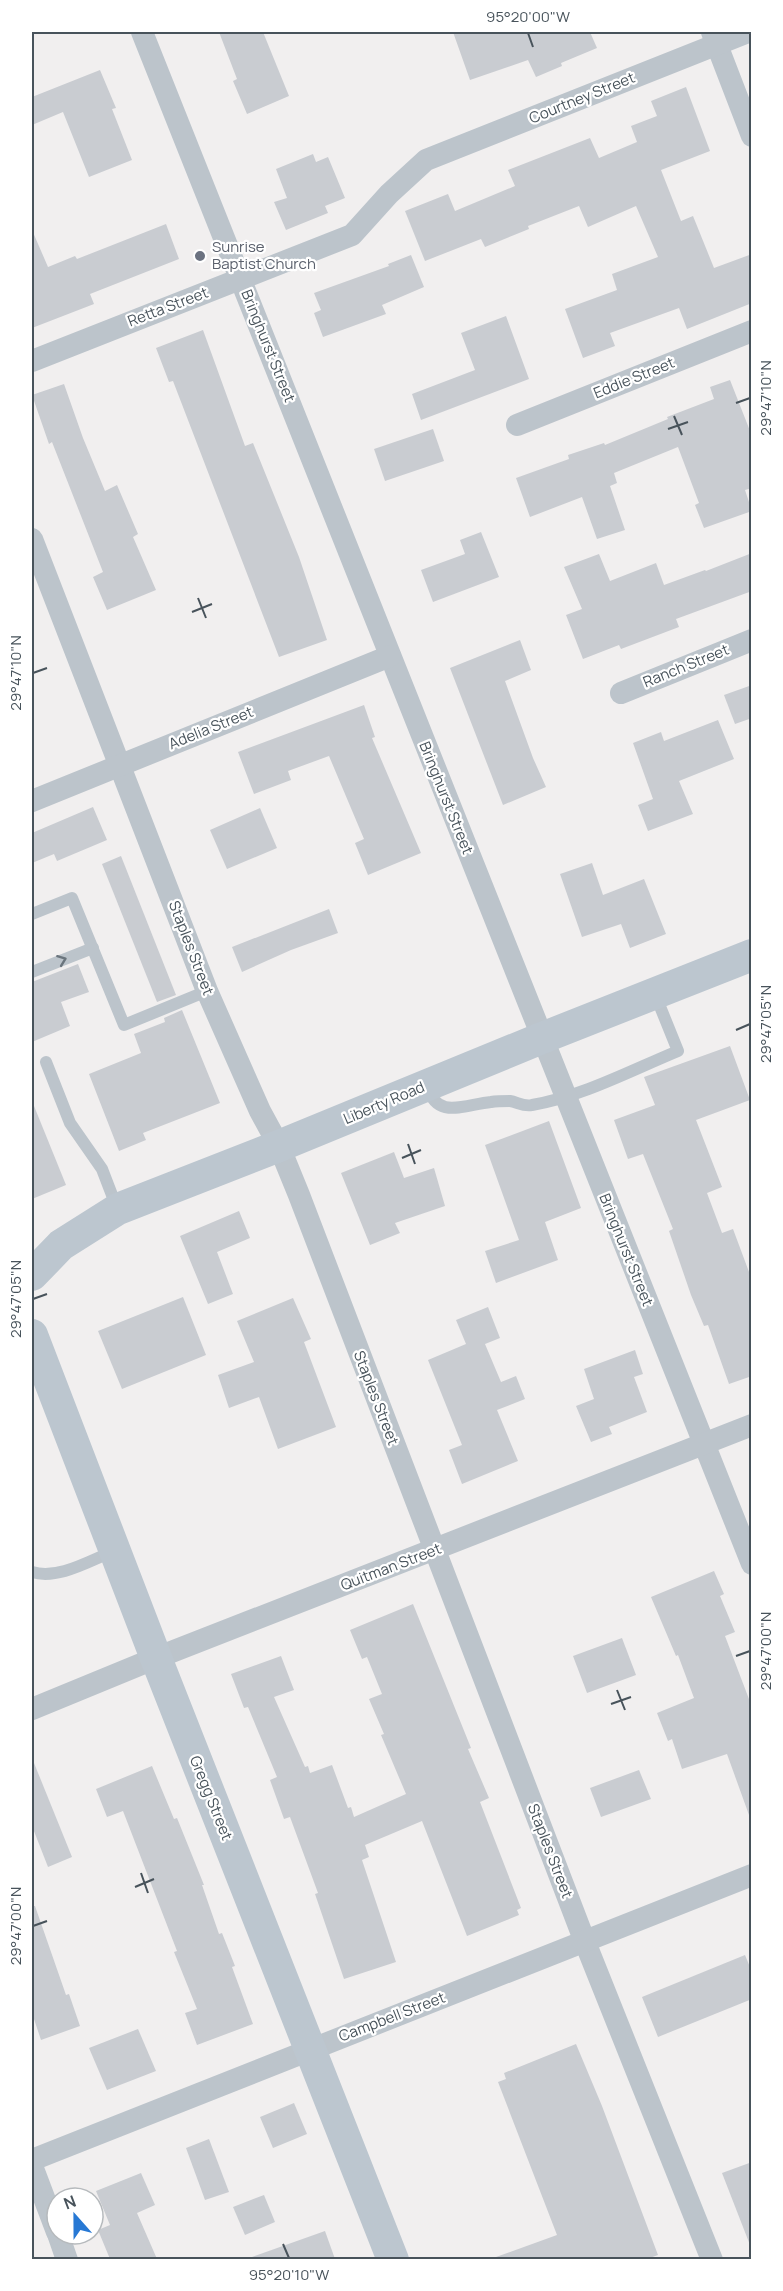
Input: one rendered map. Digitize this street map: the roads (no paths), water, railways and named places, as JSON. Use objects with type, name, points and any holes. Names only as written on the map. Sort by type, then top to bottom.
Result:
[{"type":"street","name":"Bringhurst Street","points":[[142,32],[752,1564]]},
{"type":"street","name":"Courtney Street","points":[[417,168],[426,160],[714,38],[748,32]]},
{"type":"street","points":[[714,38],[752,136]]},
{"type":"street","name":"Retta Street","points":[[32,361],[352,235],[389,194],[417,168]]},
{"type":"street","name":"Eddie Street","points":[[517,425],[752,331]]},
{"type":"street","name":"Staples Street","points":[[32,539],[207,991],[260,1111],[279,1146],[585,1942],[712,2259]]},
{"type":"street","name":"Ranch Street","points":[[621,693],[752,640]]},
{"type":"street","name":"Adelia Street","points":[[32,801],[390,656]]},
{"type":"street","name":"Liberty Road","points":[[32,1275],[61,1245],[118,1209],[752,955]]},
{"type":"street","name":"Gregg Street","points":[[32,1335],[156,1658],[393,2259]]},
{"type":"street","name":"Quitman Street","points":[[32,1709],[156,1658],[752,1425]]},
{"type":"street","name":"Campbell Street","points":[[32,2160],[752,1875]]},
{"type":"street","points":[[32,2166],[45,2201]]},
{"type":"lane","points":[[32,914],[72,898],[124,1025],[207,991]]},
{"type":"lane","points":[[32,972],[93,948]]},
{"type":"lane","points":[[426,1085],[436,1105],[447,1108],[511,1101],[529,1106],[565,1098],[678,1051],[655,993]]},
{"type":"lane","points":[[46,1062],[70,1123],[102,1169],[118,1209]]},
{"type":"lane","points":[[32,1572],[43,1575],[54,1574],[115,1551]]},
{"type":"place","name":"Sunrise Baptist Church","points":[[200,256]]}]
